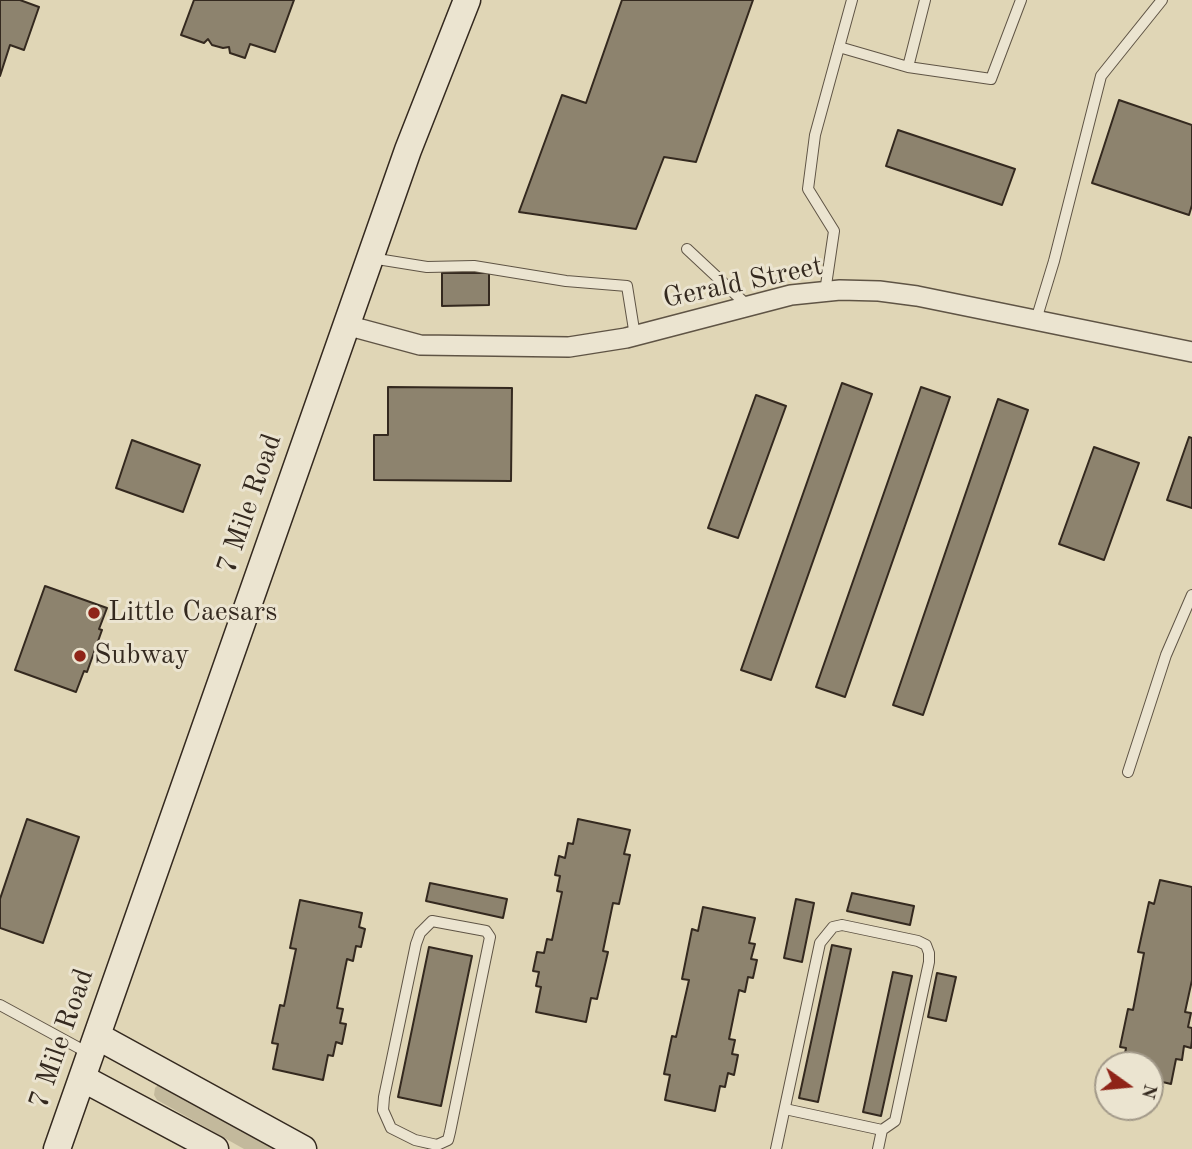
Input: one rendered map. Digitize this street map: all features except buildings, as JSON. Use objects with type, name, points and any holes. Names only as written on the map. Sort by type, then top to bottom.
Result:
[{"type":"street","name":"7 Mile Road","points":[[57,1149],[408,150],[467,0]]},
{"type":"street","name":"Gerald Street","points":[[346,325],[421,345],[569,347],[635,336],[791,295],[879,291],[1192,352]]},
{"type":"street","points":[[90,1056],[215,1149]]},
{"type":"street","points":[[90,1056],[303,1149]]},
{"type":"lane","points":[[825,292],[834,231],[808,189],[815,135],[852,0]]},
{"type":"lane","points":[[908,67],[925,0]]},
{"type":"lane","points":[[839,47],[908,67],[991,79],[1021,0]]},
{"type":"lane","points":[[1036,320],[1054,261],[1101,76],[1162,0]]},
{"type":"lane","points":[[687,249],[748,306]]},
{"type":"lane","points":[[370,258],[427,267],[474,267],[566,281],[627,286],[635,336]]},
{"type":"lane","points":[[1128,772],[1166,655],[1192,594]]},
{"type":"lane","points":[[432,921],[486,931],[489,933],[490,942],[448,1140],[437,1145],[414,1145],[391,1128],[383,1110],[416,944],[420,933],[432,921]]},
{"type":"lane","points":[[776,1149],[820,943],[833,927],[842,925],[908,939],[926,945],[929,953],[895,1121],[882,1130],[878,1149]]},
{"type":"lane","points":[[0,1005],[90,1056]]},
{"type":"lane","points":[[785,1109],[882,1130]]},
{"type":"shaded area","points":[[160,1083],[283,1149],[244,1149],[157,1100],[154,1095],[155,1088]]},
{"type":"place","name":"Little Caesars","points":[[94,613]]},
{"type":"place","name":"Subway","points":[[80,656]]}]
